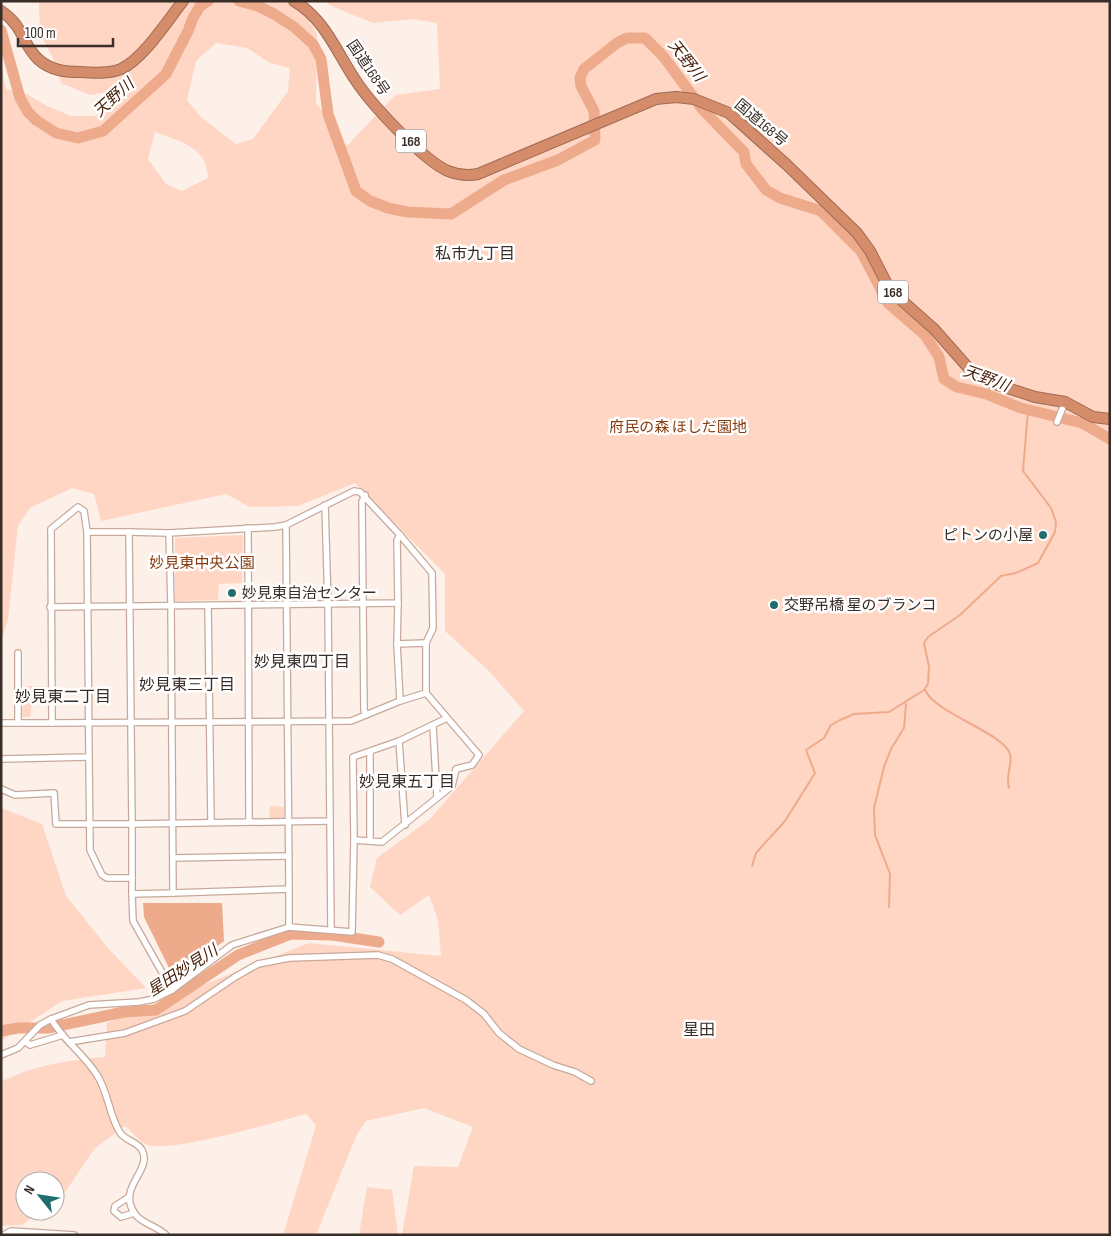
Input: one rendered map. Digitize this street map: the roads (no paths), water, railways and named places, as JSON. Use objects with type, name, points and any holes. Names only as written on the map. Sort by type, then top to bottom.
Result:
[{"type":"highway","points":[[1,11],[21,30],[36,57],[52,68],[64,72],[112,72],[122,68],[138,57],[183,1]]},
{"type":"highway","name":"国道168号","points":[[294,1],[315,17],[356,81],[376,107],[426,156],[448,171],[464,175],[478,174],[649,101],[676,97],[703,100],[716,106],[743,125],[857,233],[870,251],[890,290],[934,329],[972,372],[992,384],[1064,404],[1093,417],[1110,419]]},
{"type":"street","points":[[1057,422],[1064,404]]},
{"type":"street","points":[[88,532],[169,533],[286,525],[354,491],[365,495],[432,572],[433,628],[426,643],[426,693],[478,755],[472,764],[456,770],[452,786],[382,842],[354,840]]},
{"type":"street","points":[[365,495],[362,502],[364,710],[366,715]]},
{"type":"street","points":[[325,505],[328,605],[331,930]]},
{"type":"street","points":[[52,723],[50,529],[78,507],[84,511],[88,532],[90,850],[102,875],[107,878],[132,878]]},
{"type":"street","points":[[286,525],[287,722],[290,822],[289,927]]},
{"type":"street","points":[[248,528],[249,822]]},
{"type":"street","points":[[129,532],[132,894],[134,921],[172,990]]},
{"type":"street","points":[[169,533],[172,605],[173,893]]},
{"type":"street","points":[[400,535],[397,540],[397,644],[400,701]]},
{"type":"street","points":[[50,607],[398,603]]},
{"type":"street","points":[[208,606],[211,821]]},
{"type":"street","points":[[397,644],[426,643]]},
{"type":"street","points":[[18,653],[18,722]]},
{"type":"street","points":[[1,723],[351,721],[400,701],[426,693]]},
{"type":"street","points":[[1,1055],[26,1042],[40,1025],[52,1022],[89,1005],[139,1002],[154,999],[172,990],[232,946],[289,927],[352,932],[353,757],[399,741],[447,718]]},
{"type":"street","points":[[433,726],[436,797]]},
{"type":"street","points":[[399,741],[405,825]]},
{"type":"street","points":[[370,752],[370,841]]},
{"type":"street","points":[[1,759],[89,757]]},
{"type":"street","points":[[1,789],[15,795],[54,793],[56,824],[90,822],[132,824],[211,821],[330,821]]},
{"type":"street","points":[[172,858],[289,856]]},
{"type":"street","points":[[132,894],[289,889]]},
{"type":"street","points":[[69,1042],[125,1033],[185,1011],[235,977],[258,964],[289,958],[378,955],[392,959],[466,1000],[484,1014],[500,1032],[520,1049],[553,1065],[575,1072],[591,1081]]},
{"type":"street","points":[[52,1022],[98,1076],[119,1133],[138,1145],[142,1151],[143,1167],[131,1187],[129,1197],[134,1213],[166,1235]]},
{"type":"street","points":[[26,1042],[30,1045],[61,1033]]},
{"type":"street","points":[[129,1197],[115,1206],[114,1211],[121,1217],[134,1213]]},
{"type":"street","points":[[4,1235],[11,1232],[74,1235]]},
{"type":"waterway","name":"天野川","points":[[1,30],[20,98],[28,112],[36,120],[56,133],[78,138],[103,131],[166,74],[193,18],[200,6],[208,1]]},
{"type":"waterway","name":"天野川","points":[[239,1],[258,6],[274,14],[294,27],[313,44],[321,59],[328,114],[356,191],[370,201],[388,208],[407,212],[451,214],[504,180],[558,160],[595,140],[594,111],[581,86],[580,78],[584,69],[617,43],[627,38],[645,38],[663,56],[703,110],[744,152],[746,164],[766,190],[780,198],[821,211],[861,251],[888,303],[925,335],[939,357],[944,379],[957,387],[986,394],[1021,408],[1082,423],[1110,439]]},
{"type":"waterway","points":[[752,866],[756,853],[785,821],[815,773],[806,750],[824,738],[831,725],[840,720],[854,714],[889,712],[924,690],[928,684],[929,667],[924,643],[928,637],[960,615],[1001,576],[1016,573],[1038,563],[1055,532],[1056,522],[1051,508],[1023,471],[1028,410]]},
{"type":"waterway","points":[[925,690],[942,707],[1005,746],[1011,758],[1008,779],[1009,788]]},
{"type":"waterway","points":[[889,907],[890,874],[875,835],[874,808],[884,767],[891,749],[904,728],[906,704]]},
{"type":"waterway","name":"星田妙見川","points":[[1,1031],[18,1028],[48,1028],[124,1012],[156,1010],[238,955],[291,934],[332,935],[379,942]]},
{"type":"place","name":"ピトンの小屋","points":[[1043,535]]},
{"type":"place","name":"妙見東自治センター","points":[[232,593]]},
{"type":"place","name":"交野吊橋 星のブランコ","points":[[774,605]]},
{"type":"district","name":"私市九丁目","points":[[475,254]]},
{"type":"district","name":"妙見東四丁目","points":[[302,662]]},
{"type":"district","name":"妙見東三丁目","points":[[187,685]]},
{"type":"district","name":"妙見東二丁目","points":[[63,697]]},
{"type":"district","name":"妙見東五丁目","points":[[407,782]]},
{"type":"district","name":"星田","points":[[699,1030]]},
{"type":"park label","name":"府民の森 ほしだ園地","points":[[678,427]]},
{"type":"park label","name":"妙見東中央公園","points":[[202,563]]}]
